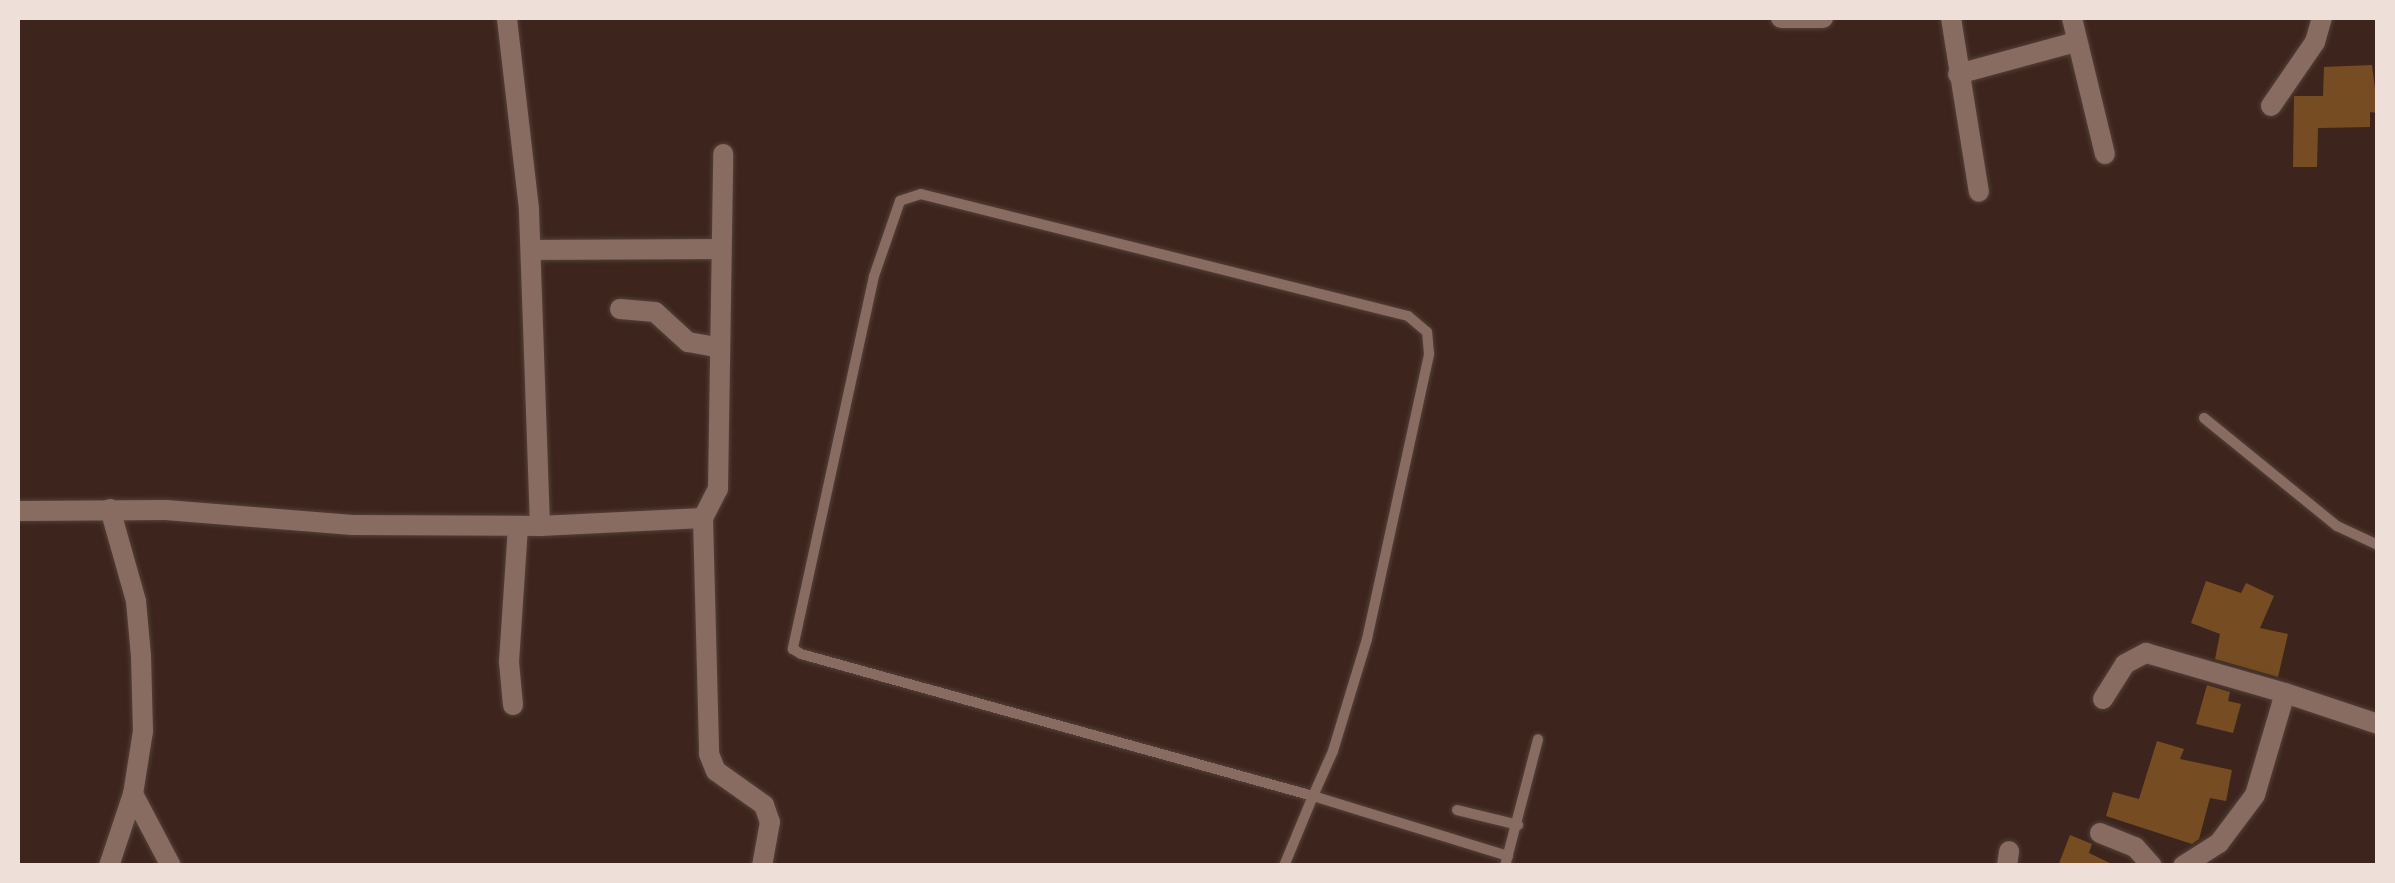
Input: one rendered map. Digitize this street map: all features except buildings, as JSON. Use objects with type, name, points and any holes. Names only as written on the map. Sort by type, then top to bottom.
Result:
[{"type":"street","points":[[508,18],[531,250],[540,526]]},
{"type":"street","points":[[1781,18],[1823,18]]},
{"type":"street","points":[[1951,18],[1978,192]]},
{"type":"street","points":[[2072,18],[2105,154]]},
{"type":"street","points":[[2270,106],[2316,42],[2322,18]]},
{"type":"street","points":[[1958,74],[2076,42]]},
{"type":"street","points":[[723,154],[717,347],[718,490],[703,518],[709,754],[716,771],[764,806],[770,822],[762,866]]},
{"type":"street","points":[[531,250],[720,249]]},
{"type":"street","points":[[620,309],[655,312],[688,342],[717,347]]},
{"type":"street","points":[[18,512],[110,509],[518,527],[703,518]]},
{"type":"street","points":[[109,866],[133,794],[143,731],[136,601],[110,509]]},
{"type":"street","points":[[513,705],[508,686],[518,527]]},
{"type":"street","points":[[2103,699],[2126,664],[2146,653],[2378,724]]},
{"type":"street","points":[[2183,866],[2219,843],[2255,796],[2285,693]]},
{"type":"street","points":[[133,794],[171,866]]},
{"type":"street","points":[[2100,834],[2136,847],[2152,866]]},
{"type":"lane","points":[[1284,866],[1312,796],[1367,639],[1429,354],[1427,332],[1408,316],[921,194],[900,201],[874,276],[793,649],[1312,796],[1507,861],[1538,739]]},
{"type":"lane","points":[[2204,418],[2337,526],[2378,545]]},
{"type":"lane","points":[[1457,810],[1518,825]]}]
